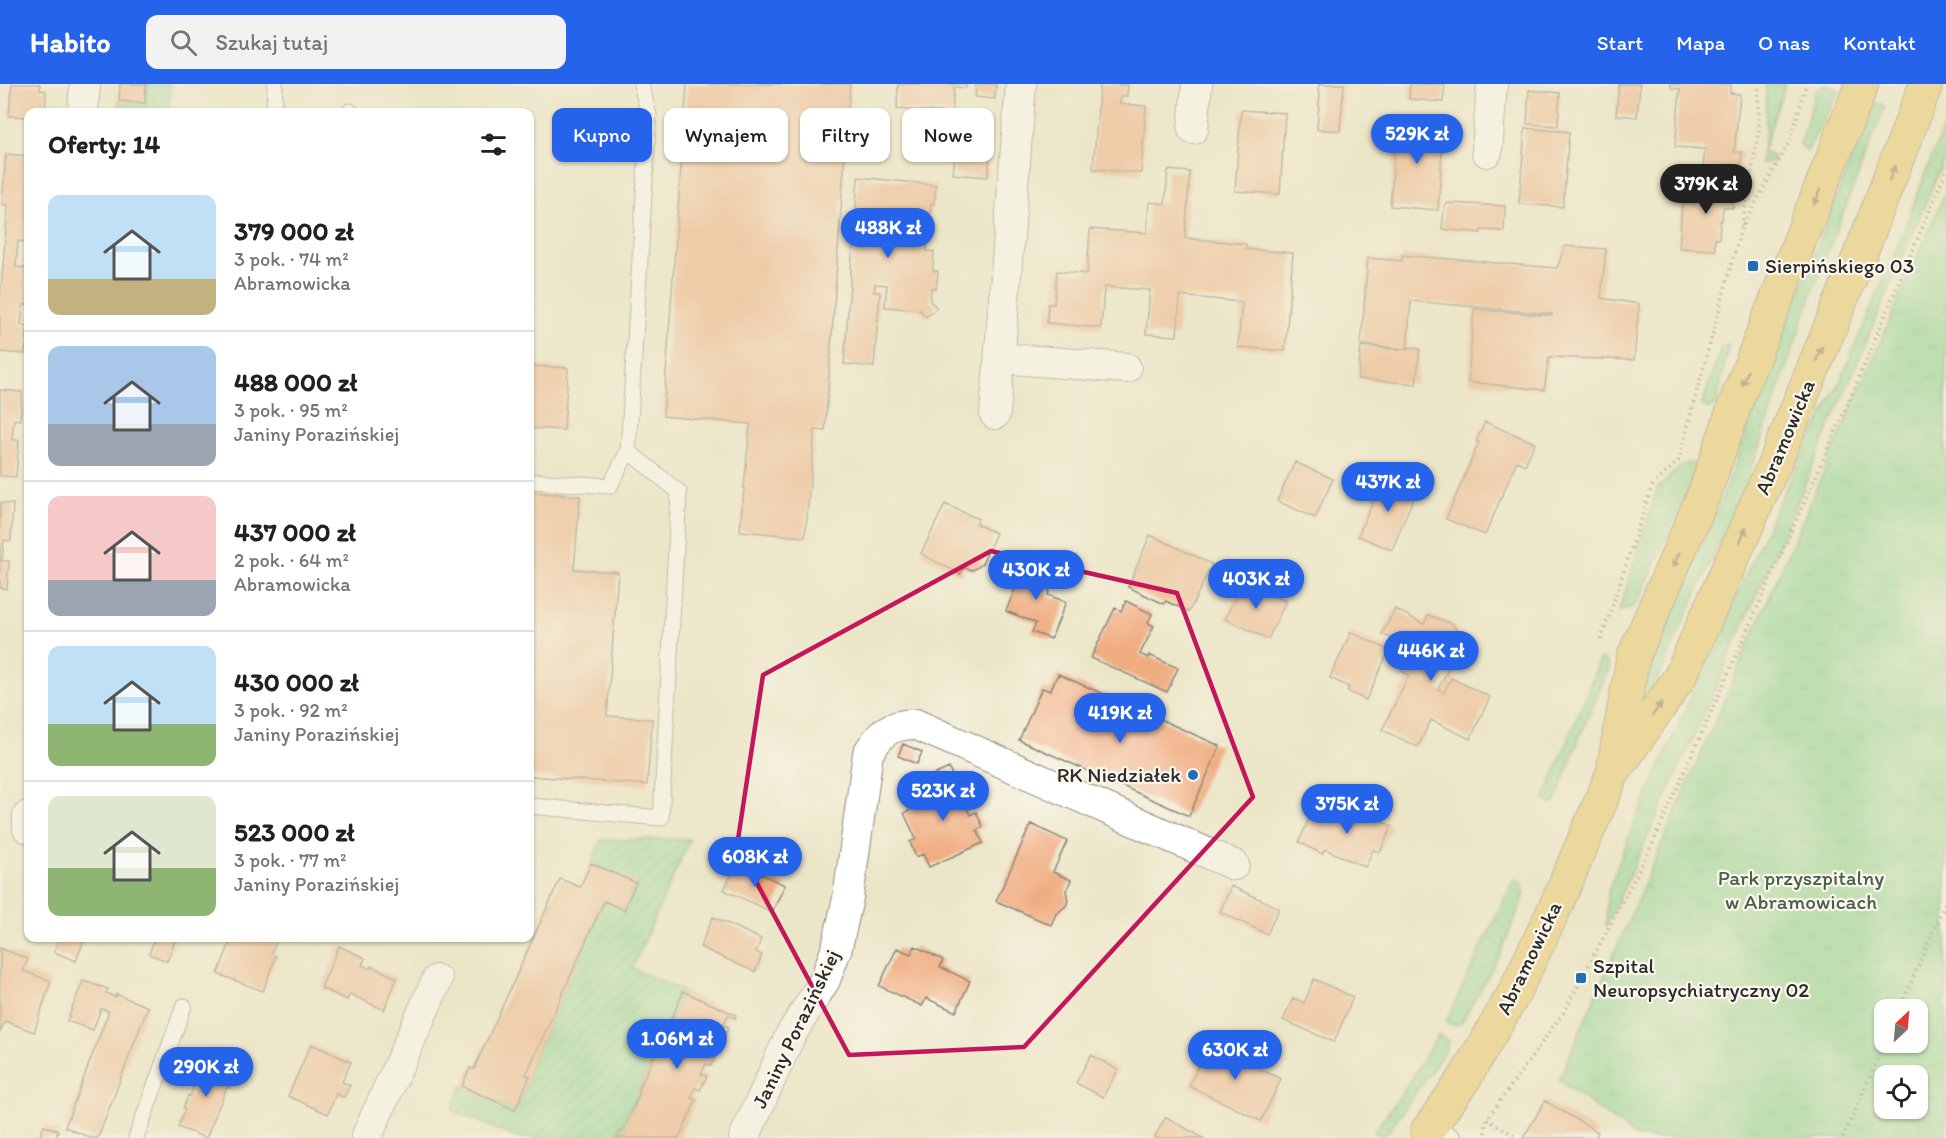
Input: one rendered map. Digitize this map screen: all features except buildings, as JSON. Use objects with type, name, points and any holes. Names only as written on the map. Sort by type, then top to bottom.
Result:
[{"type":"main road","name":"Abramowicka","points":[[1612,775],[1634,658],[1705,492],[1742,386],[1862,84]]},
{"type":"main road","name":"Abramowicka","points":[[1431,1133],[1512,997],[1554,910],[1612,775],[1680,677],[1786,436],[1926,84]]},
{"type":"street","points":[[83,108],[85,84]]},
{"type":"street","points":[[995,414],[1020,84]]},
{"type":"street","points":[[1193,129],[1197,84]]},
{"type":"street","points":[[1487,152],[1492,84]]},
{"type":"street","points":[[1000,358],[1126,368]]},
{"type":"street","name":"Janiny Porazińskiej","points":[[744,1138],[790,1036],[825,980],[837,947],[848,898],[868,753],[881,734],[897,724],[915,724],[1234,865]]},
{"type":"street","points":[[366,1138],[437,980]]},
{"type":"lane","points":[[274,108],[276,84]]},
{"type":"lane","points":[[534,481],[610,486],[628,451],[649,115],[641,84]]},
{"type":"lane","points":[[534,807],[660,818],[679,492],[628,451]]},
{"type":"lane","points":[[136,1138],[184,1006]]},
{"type":"path","points":[[1601,640],[1652,486],[1678,461],[1741,229],[1759,130],[1758,84]]},
{"type":"path","points":[[1741,229],[1791,139],[1806,84]]},
{"type":"path","points":[[1488,1138],[1485,1134],[1487,1119],[1564,1012],[1652,845],[1846,408],[1946,171]]},
{"type":"path","points":[[1904,999],[1946,902]]},
{"type":"path","points":[[1843,1138],[1879,1053]]},
{"type":"path","points":[[1487,1119],[1518,1138]]},
{"type":"highlighted area","points":[[991,551],[1177,593],[1253,797],[1024,1047],[849,1055],[737,846],[763,675]]},
{"type":"green space","points":[[146,84],[170,84],[169,108],[118,108],[119,101],[145,103]]},
{"type":"green space","points":[[1766,84],[1785,84],[1763,152],[1774,157],[1772,162],[1760,163],[1766,130]]},
{"type":"green space","points":[[1827,84],[1840,90],[1807,151],[1800,144],[1816,90]]},
{"type":"green space","points":[[1874,102],[1885,106],[1816,282],[1744,489],[1641,716],[1631,710],[1727,486],[1758,397]]},
{"type":"green space","points":[[1943,128],[1946,129],[1946,155],[1737,638],[1606,926],[1607,894],[1631,831],[1780,499],[1839,384],[1897,247]]},
{"type":"green space","name":"Park przyszpitalny w Abramowicach","points":[[1946,191],[1946,1138],[1638,1138],[1559,1080]]},
{"type":"green space","points":[[1729,344],[1716,406],[1708,408],[1702,405],[1721,348]]},
{"type":"green space","points":[[1696,463],[1690,486],[1638,602],[1632,607],[1619,611],[1657,489],[1683,464]]},
{"type":"green space","points":[[1600,659],[1606,662],[1609,668],[1581,733],[1556,801],[1551,804],[1544,800]]},
{"type":"green space","points":[[690,839],[632,968],[682,991],[682,995],[622,1132],[620,1131],[617,1138],[517,1138],[452,1110],[462,1086],[515,1110],[530,1076],[526,1075],[604,901],[624,910],[636,884],[591,863],[601,840]]},
{"type":"green space","points":[[1514,879],[1521,882],[1525,894],[1500,955],[1461,1023],[1454,1025],[1446,1022]]},
{"type":"green space","points":[[1438,1035],[1448,1041],[1447,1048],[1388,1132],[1381,1135],[1374,1132],[1403,1092]]},
{"type":"place","name":"Sierpińskiego 03","points":[[1753,266]]},
{"type":"place","name":"RK Niedziałek","points":[[1193,775]]},
{"type":"place","name":"Szpital Neuropsychiatryczny 02","points":[[1581,978]]}]
